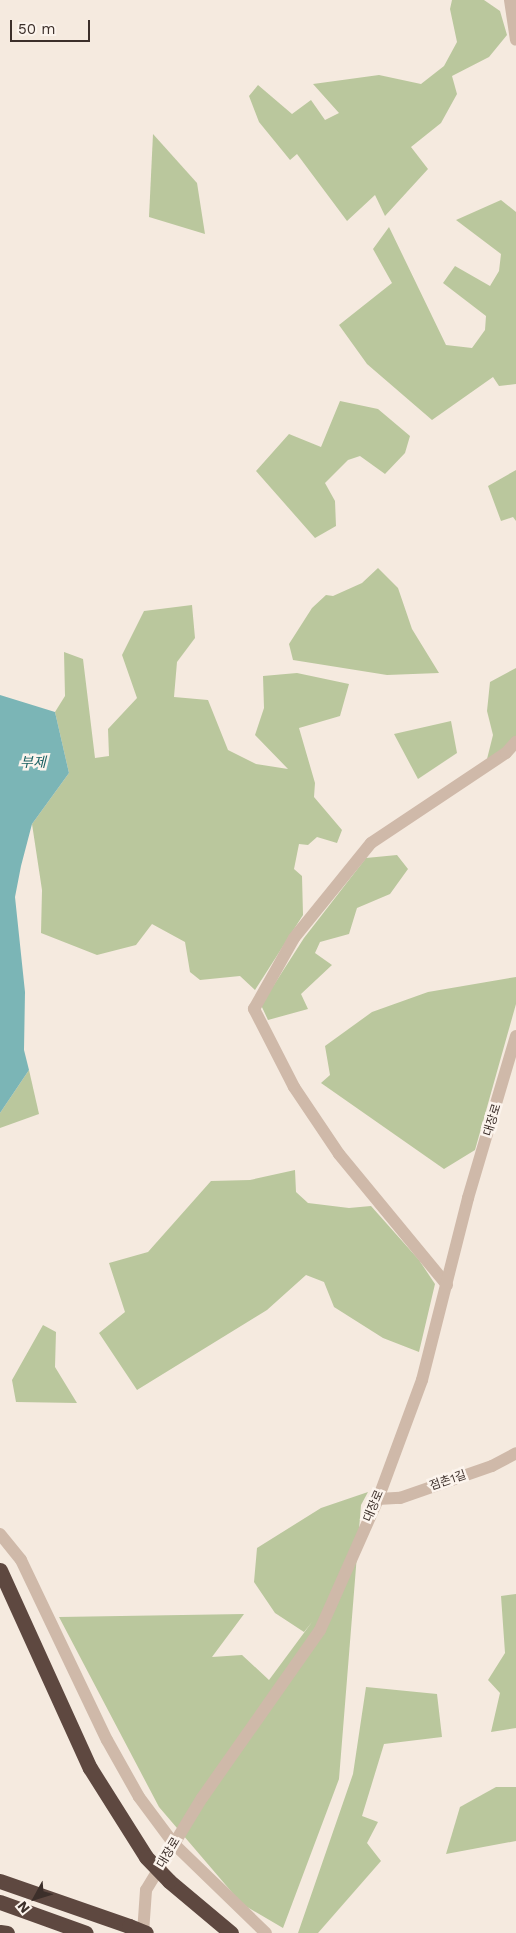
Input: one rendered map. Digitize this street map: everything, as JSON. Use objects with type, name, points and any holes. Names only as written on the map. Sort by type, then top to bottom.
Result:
[{"type":"highway","points":[[0,1570],[90,1768],[146,1857],[169,1881],[231,1933]]},
{"type":"highway","points":[[0,1881],[145,1933]]},
{"type":"highway","points":[[0,1902],[86,1933]]},
{"type":"highway","points":[[0,1932],[7,1933]]},
{"type":"street","points":[[510,0],[516,40]]},
{"type":"street","points":[[447,1285],[340,1154],[294,1087],[254,1009],[294,938],[370,843],[506,753],[516,742]]},
{"type":"street","name":"대장로","points":[[145,1933],[146,1890],[174,1844],[320,1630],[378,1499],[422,1380],[516,1036]]},
{"type":"street","name":"점촌1길","points":[[378,1499],[400,1498],[492,1466],[516,1453]]},
{"type":"street","points":[[0,1534],[21,1560],[107,1740],[139,1797],[174,1844],[266,1933]]},
{"type":"green space","points":[[452,0],[484,0],[500,11],[507,35],[489,57],[452,76],[457,94],[441,123],[411,147],[428,169],[385,216],[375,195],[347,221],[297,154],[290,160],[259,122],[249,96],[258,85],[292,114],[311,100],[325,120],[339,113],[313,84],[379,75],[421,84],[444,66],[457,42],[450,9]]},
{"type":"green space","points":[[153,134],[197,183],[205,234],[149,217]]},
{"type":"green space","points":[[501,200],[516,212],[516,384],[499,386],[493,377],[432,420],[367,364],[339,325],[392,283],[373,249],[389,227],[446,345],[472,348],[485,330],[486,316],[443,283],[455,266],[490,286],[499,271],[501,254],[456,220]]},
{"type":"green space","points":[[340,401],[378,409],[410,436],[405,453],[385,474],[360,456],[348,460],[325,483],[335,501],[336,526],[315,538],[256,471],[289,434],[321,447]]},
{"type":"green space","points":[[516,470],[516,521],[513,517],[501,521],[488,486]]},
{"type":"green space","points":[[378,568],[398,588],[412,629],[439,673],[387,675],[293,660],[289,644],[312,608],[326,595],[333,596],[362,583]]},
{"type":"green space","points":[[192,605],[195,638],[177,662],[174,697],[208,700],[228,750],[256,764],[288,769],[255,735],[264,708],[263,676],[297,673],[349,684],[340,716],[299,728],[315,783],[314,797],[342,830],[337,843],[317,837],[308,845],[299,844],[294,869],[302,876],[303,915],[255,990],[240,976],[200,980],[190,972],[185,942],[152,924],[136,945],[97,955],[41,933],[42,890],[32,824],[69,773],[55,712],[65,696],[64,652],[83,659],[95,758],[109,756],[108,729],[137,698],[122,655],[144,611]]},
{"type":"green space","points":[[516,668],[516,744],[487,759],[493,735],[487,711],[490,682]]},
{"type":"green space","points":[[451,721],[457,753],[418,779],[394,734]]},
{"type":"green space","points":[[397,855],[408,869],[390,894],[357,908],[349,934],[320,942],[315,953],[332,965],[301,994],[308,1009],[268,1020],[261,1005],[304,938],[366,858]]},
{"type":"green space","points":[[516,977],[516,1004],[475,1150],[444,1169],[321,1083],[330,1075],[325,1046],[372,1012],[428,992]]},
{"type":"green space","points":[[29,1070],[39,1114],[0,1128],[0,1113]]},
{"type":"green space","points":[[295,1170],[296,1192],[308,1203],[349,1208],[371,1206],[419,1260],[435,1284],[419,1352],[383,1338],[334,1307],[324,1282],[306,1275],[267,1310],[137,1390],[99,1333],[125,1312],[109,1263],[148,1252],[211,1181],[250,1180]]},
{"type":"green space","points":[[43,1325],[56,1332],[55,1367],[77,1403],[16,1402],[12,1380]]},
{"type":"green space","points":[[368,1492],[361,1505],[339,1779],[283,1928],[242,1904],[159,1807],[59,1617],[244,1614],[212,1657],[242,1655],[269,1680],[312,1622],[304,1632],[275,1613],[254,1582],[257,1548],[321,1508]]},
{"type":"green space","points":[[516,1594],[516,1728],[491,1732],[500,1693],[488,1680],[505,1653],[501,1596]]},
{"type":"green space","points":[[366,1687],[437,1694],[442,1737],[384,1744],[362,1816],[378,1822],[367,1843],[381,1861],[318,1933],[298,1933],[353,1774]]},
{"type":"green space","points":[[496,1787],[516,1787],[516,1841],[446,1854],[460,1807]]},
{"type":"water","name":"부제","points":[[0,695],[55,712],[69,773],[32,824],[21,866],[15,897],[25,992],[24,1050],[29,1070],[0,1113]]}]
